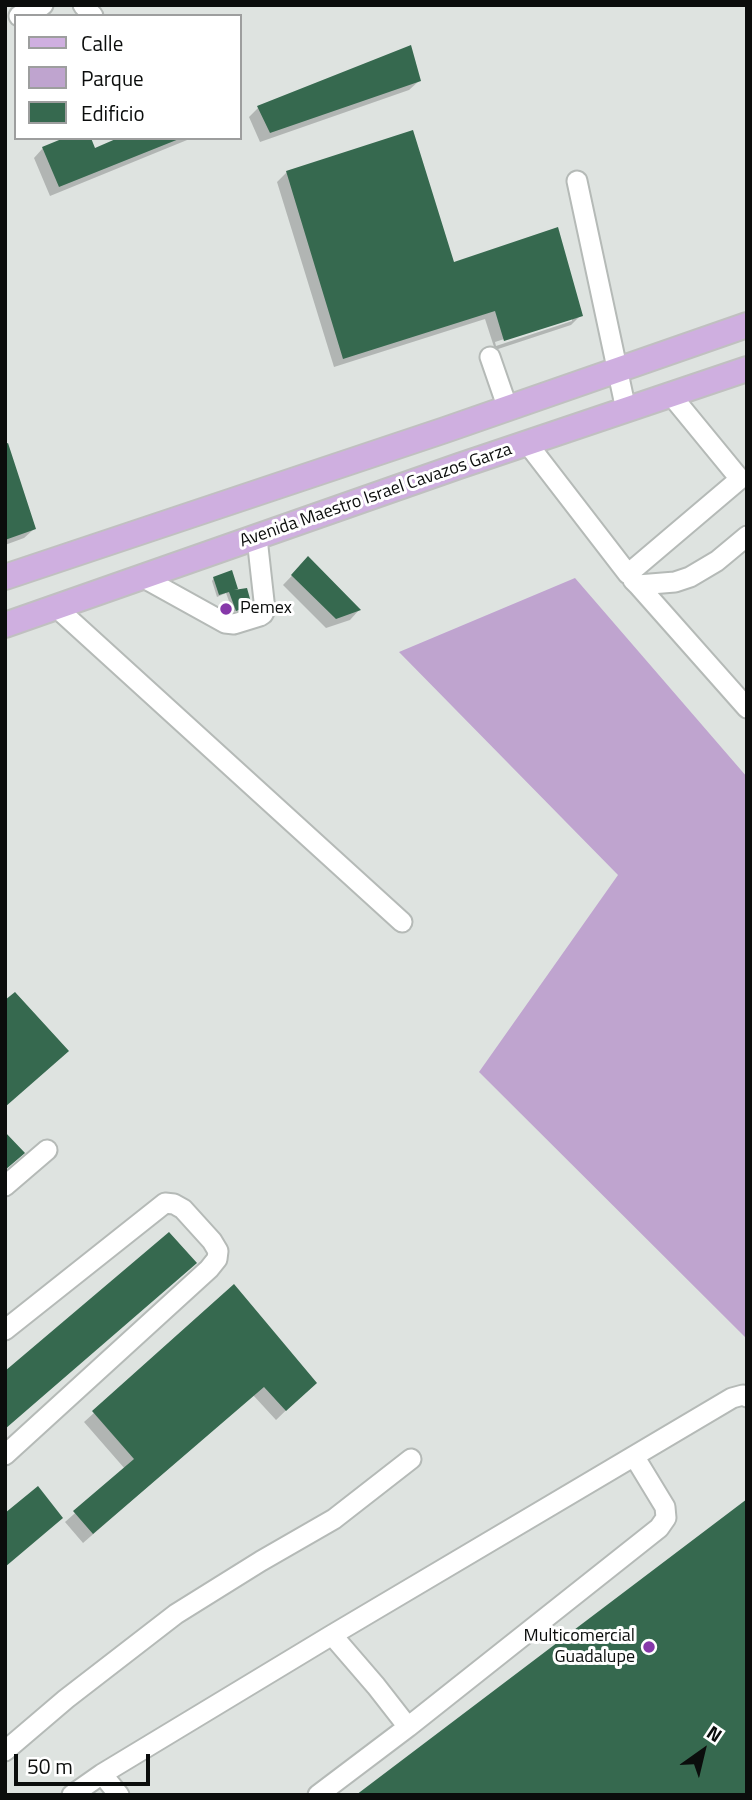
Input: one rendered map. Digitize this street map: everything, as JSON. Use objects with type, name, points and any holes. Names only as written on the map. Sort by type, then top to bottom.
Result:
[{"type":"main road","points":[[5,577],[508,409],[747,325]]},
{"type":"main road","name":"Avenida Maestro Israel Cavazos Garza","points":[[5,625],[459,466],[747,369]]},
{"type":"main road","points":[[445,430],[459,466]]},
{"type":"main road","points":[[344,464],[358,503]]},
{"type":"street","points":[[24,14],[43,5]]},
{"type":"street","points":[[578,181],[626,410]]},
{"type":"street","points":[[490,357],[508,409]]},
{"type":"street","points":[[633,579],[743,483],[671,395]]},
{"type":"street","points":[[527,443],[633,579],[747,708]]},
{"type":"street","points":[[633,579],[675,582],[690,577],[717,561],[747,536]]},
{"type":"street","points":[[142,577],[225,624],[260,616],[265,610],[257,538]]},
{"type":"street","points":[[57,608],[402,922]]},
{"type":"street","points":[[5,1186],[47,1150]]},
{"type":"street","points":[[5,1331],[165,1203],[174,1203],[183,1209],[218,1251],[217,1259],[209,1269],[5,1455]]},
{"type":"street","points":[[72,1795],[102,1774],[332,1635],[732,1398],[743,1395],[747,1397]]},
{"type":"street","points":[[318,1795],[659,1528],[666,1518],[665,1507],[634,1456]]},
{"type":"street","points":[[5,1751],[66,1699],[176,1614],[334,1519],[411,1459]]},
{"type":"street","points":[[332,1635],[408,1727]]},
{"type":"street","points":[[102,1774],[119,1795]]},
{"type":"green space","points":[[575,578],[747,777],[747,1339],[479,1072],[618,875],[399,652]]},
{"type":"building","points":[[411,45],[421,81],[270,133],[257,106]]},
{"type":"building","points":[[413,130],[454,262],[558,227],[583,316],[504,341],[495,311],[343,359],[286,171]]},
{"type":"building","points":[[59,140],[92,140],[95,148],[113,140],[176,140],[59,187],[42,147]]},
{"type":"building","points":[[8,443],[36,529],[5,540],[5,444]]},
{"type":"building","points":[[308,556],[361,610],[336,619],[291,575]]},
{"type":"building","points":[[232,570],[238,589],[234,590],[247,588],[252,606],[236,611],[229,592],[219,595],[213,577]]},
{"type":"building","points":[[15,992],[69,1051],[5,1107],[5,1000]]},
{"type":"building","points":[[5,1132],[25,1153],[5,1170]]},
{"type":"building","points":[[169,1232],[197,1263],[5,1429],[5,1371]]},
{"type":"building","points":[[234,1284],[317,1383],[286,1411],[264,1387],[93,1534],[73,1511],[134,1459],[92,1411]]},
{"type":"building","points":[[38,1486],[63,1518],[5,1567],[5,1513]]},
{"type":"building","name":"Multicomercial Guadalupe","points":[[747,1499],[747,1795],[356,1795]]},
{"type":"place","name":"Pemex","points":[[226,609]]},
{"type":"place","name":"Multicomercial Guadalupe","points":[[649,1647]]}]
